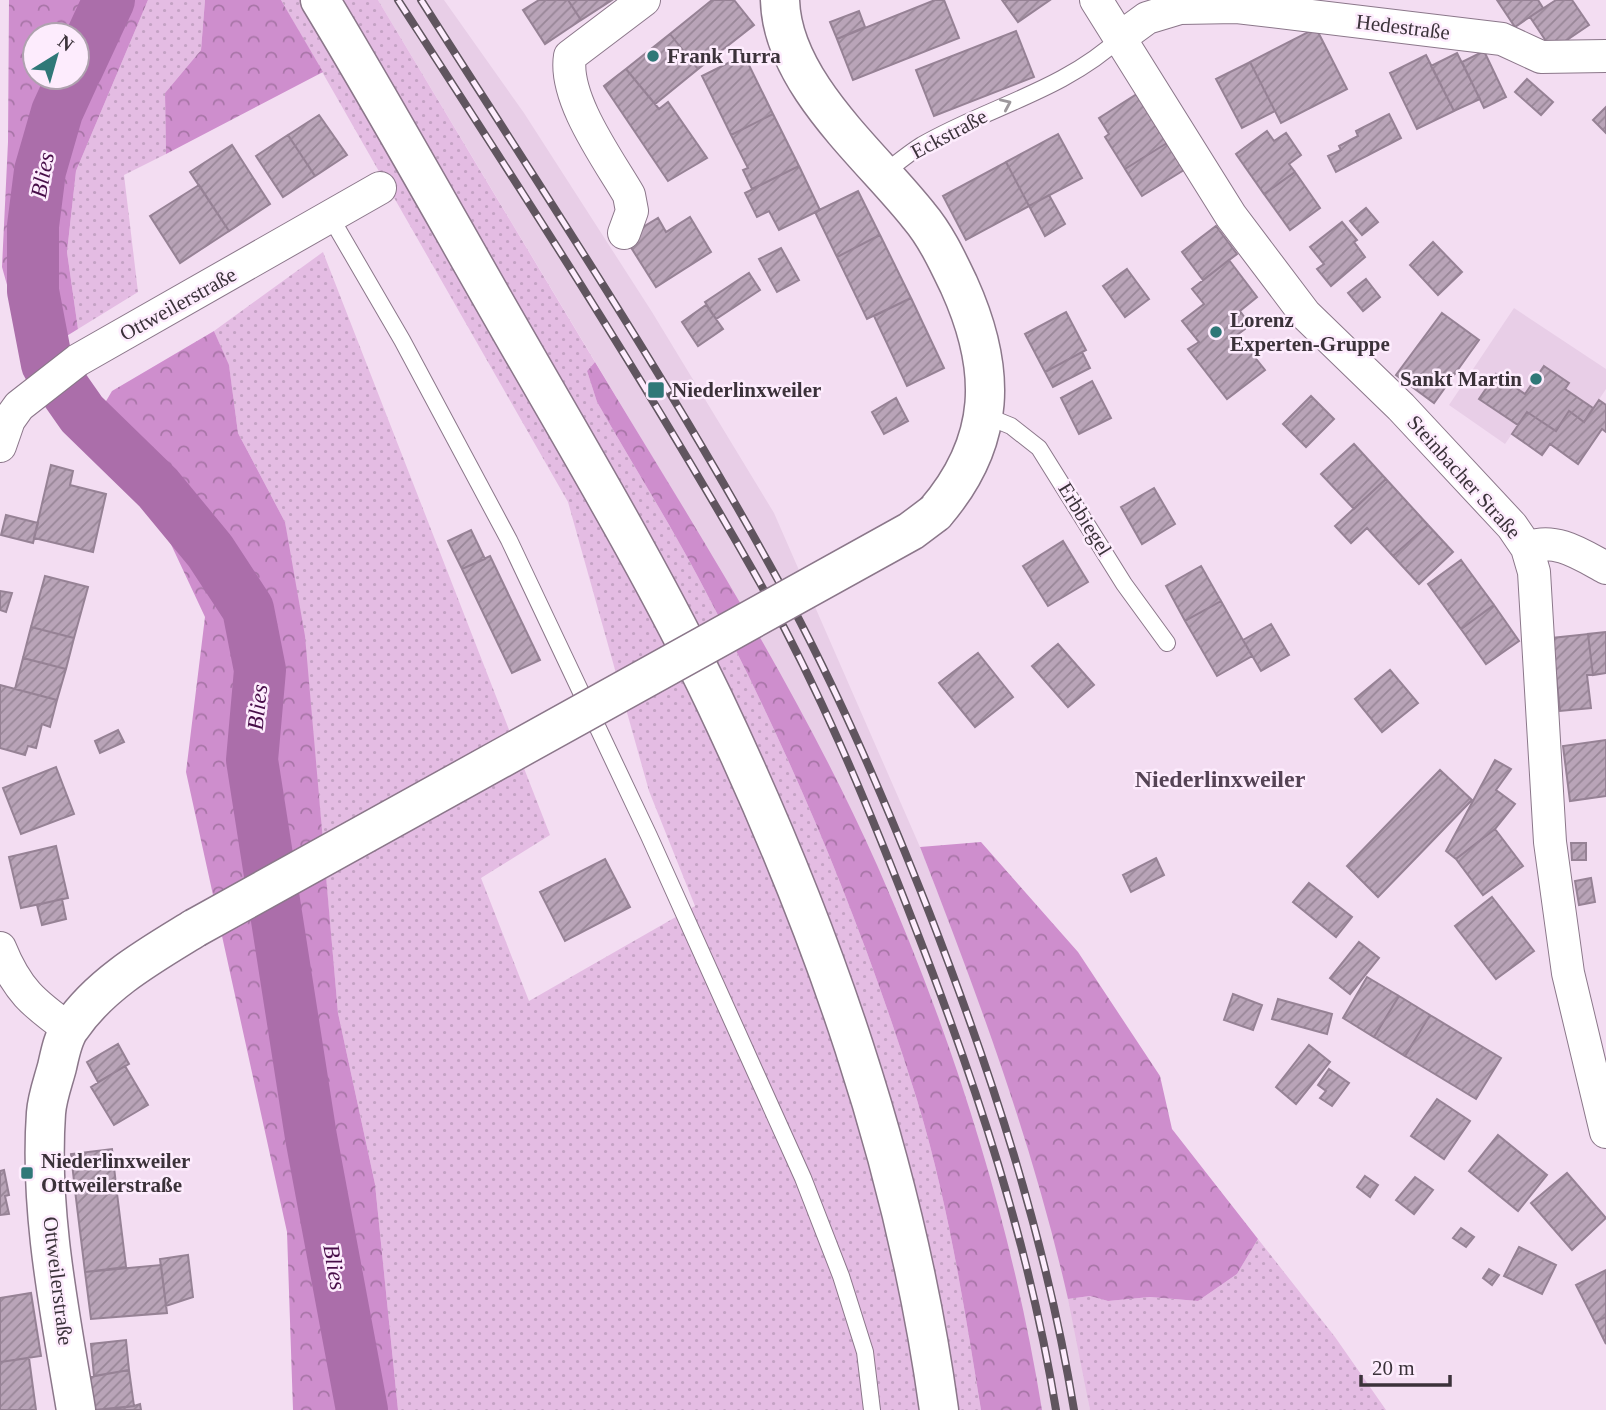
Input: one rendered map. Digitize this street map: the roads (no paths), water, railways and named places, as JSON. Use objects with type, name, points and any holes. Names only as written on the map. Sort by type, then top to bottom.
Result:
[{"type":"main road","points":[[320,0],[597,480],[713,699],[801,899],[861,1063],[899,1199],[930,1346],[939,1410]]},
{"type":"main road","points":[[780,0],[792,53],[815,93],[922,218],[945,257],[974,320],[986,373],[985,415]]},
{"type":"main road","name":"Ottweilerstraße","points":[[76,1410],[59,1306],[45,1166],[46,1111],[69,1029],[88,1006],[133,966],[195,928],[911,531],[934,513],[953,492],[969,464],[985,415]]},
{"type":"street","points":[[624,233],[632,211],[629,195],[579,108],[568,69],[570,56],[644,0]]},
{"type":"street","name":"Steinbacher Straße","points":[[1096,0],[1231,216],[1304,314],[1401,407],[1512,527],[1527,548],[1534,572],[1552,855],[1568,973],[1606,1132]]},
{"type":"street","name":"Hedestraße","points":[[1121,37],[1146,18],[1181,8],[1237,7],[1502,39],[1541,57],[1606,56]]},
{"type":"street","name":"Ottweilerstraße","points":[[3,427],[36,390],[78,360],[380,188]]},
{"type":"street","points":[[1527,548],[1539,543],[1571,549],[1606,568]]},
{"type":"street","points":[[0,948],[9,971],[31,1002],[69,1029]]},
{"type":"lane","name":"Eckstraße","points":[[883,174],[920,146],[1074,74],[1102,56],[1121,37]]},
{"type":"lane","points":[[331,218],[402,340],[509,541],[649,836],[803,1178],[836,1264],[865,1352],[872,1410]]},
{"type":"lane","name":"Erbbiegel","points":[[985,415],[1011,426],[1039,448],[1124,584],[1167,643]]},
{"type":"waterway","name":"Blies","points":[[91,39],[109,0]]},
{"type":"waterway","name":"Blies","points":[[67,91],[57,112],[40,171],[33,226],[33,291],[47,364],[82,414],[158,488],[210,551],[248,609],[260,670],[252,760],[311,1137],[362,1410]]},
{"type":"railway","points":[[398,0],[667,424],[776,612],[820,700],[897,881],[979,1105],[1016,1225],[1045,1348],[1056,1410]]},
{"type":"railway","points":[[421,0],[686,419],[791,604],[834,691],[874,778],[929,912],[995,1096],[1015,1158],[1048,1283],[1074,1410]]},
{"type":"place","name":"Frank Turra","points":[[653,56]]},
{"type":"place","name":"Lorenz Experten-Gruppe","points":[[1216,332]]},
{"type":"place","name":"Sankt Martin","points":[[1536,379]]},
{"type":"place","name":"Niederlinxweiler","points":[[656,390]]},
{"type":"place","name":"Niederlinxweiler Ottweilerstraße","points":[[27,1173]]},
{"type":"district","name":"Niederlinxweiler","points":[[1220,779]]}]
